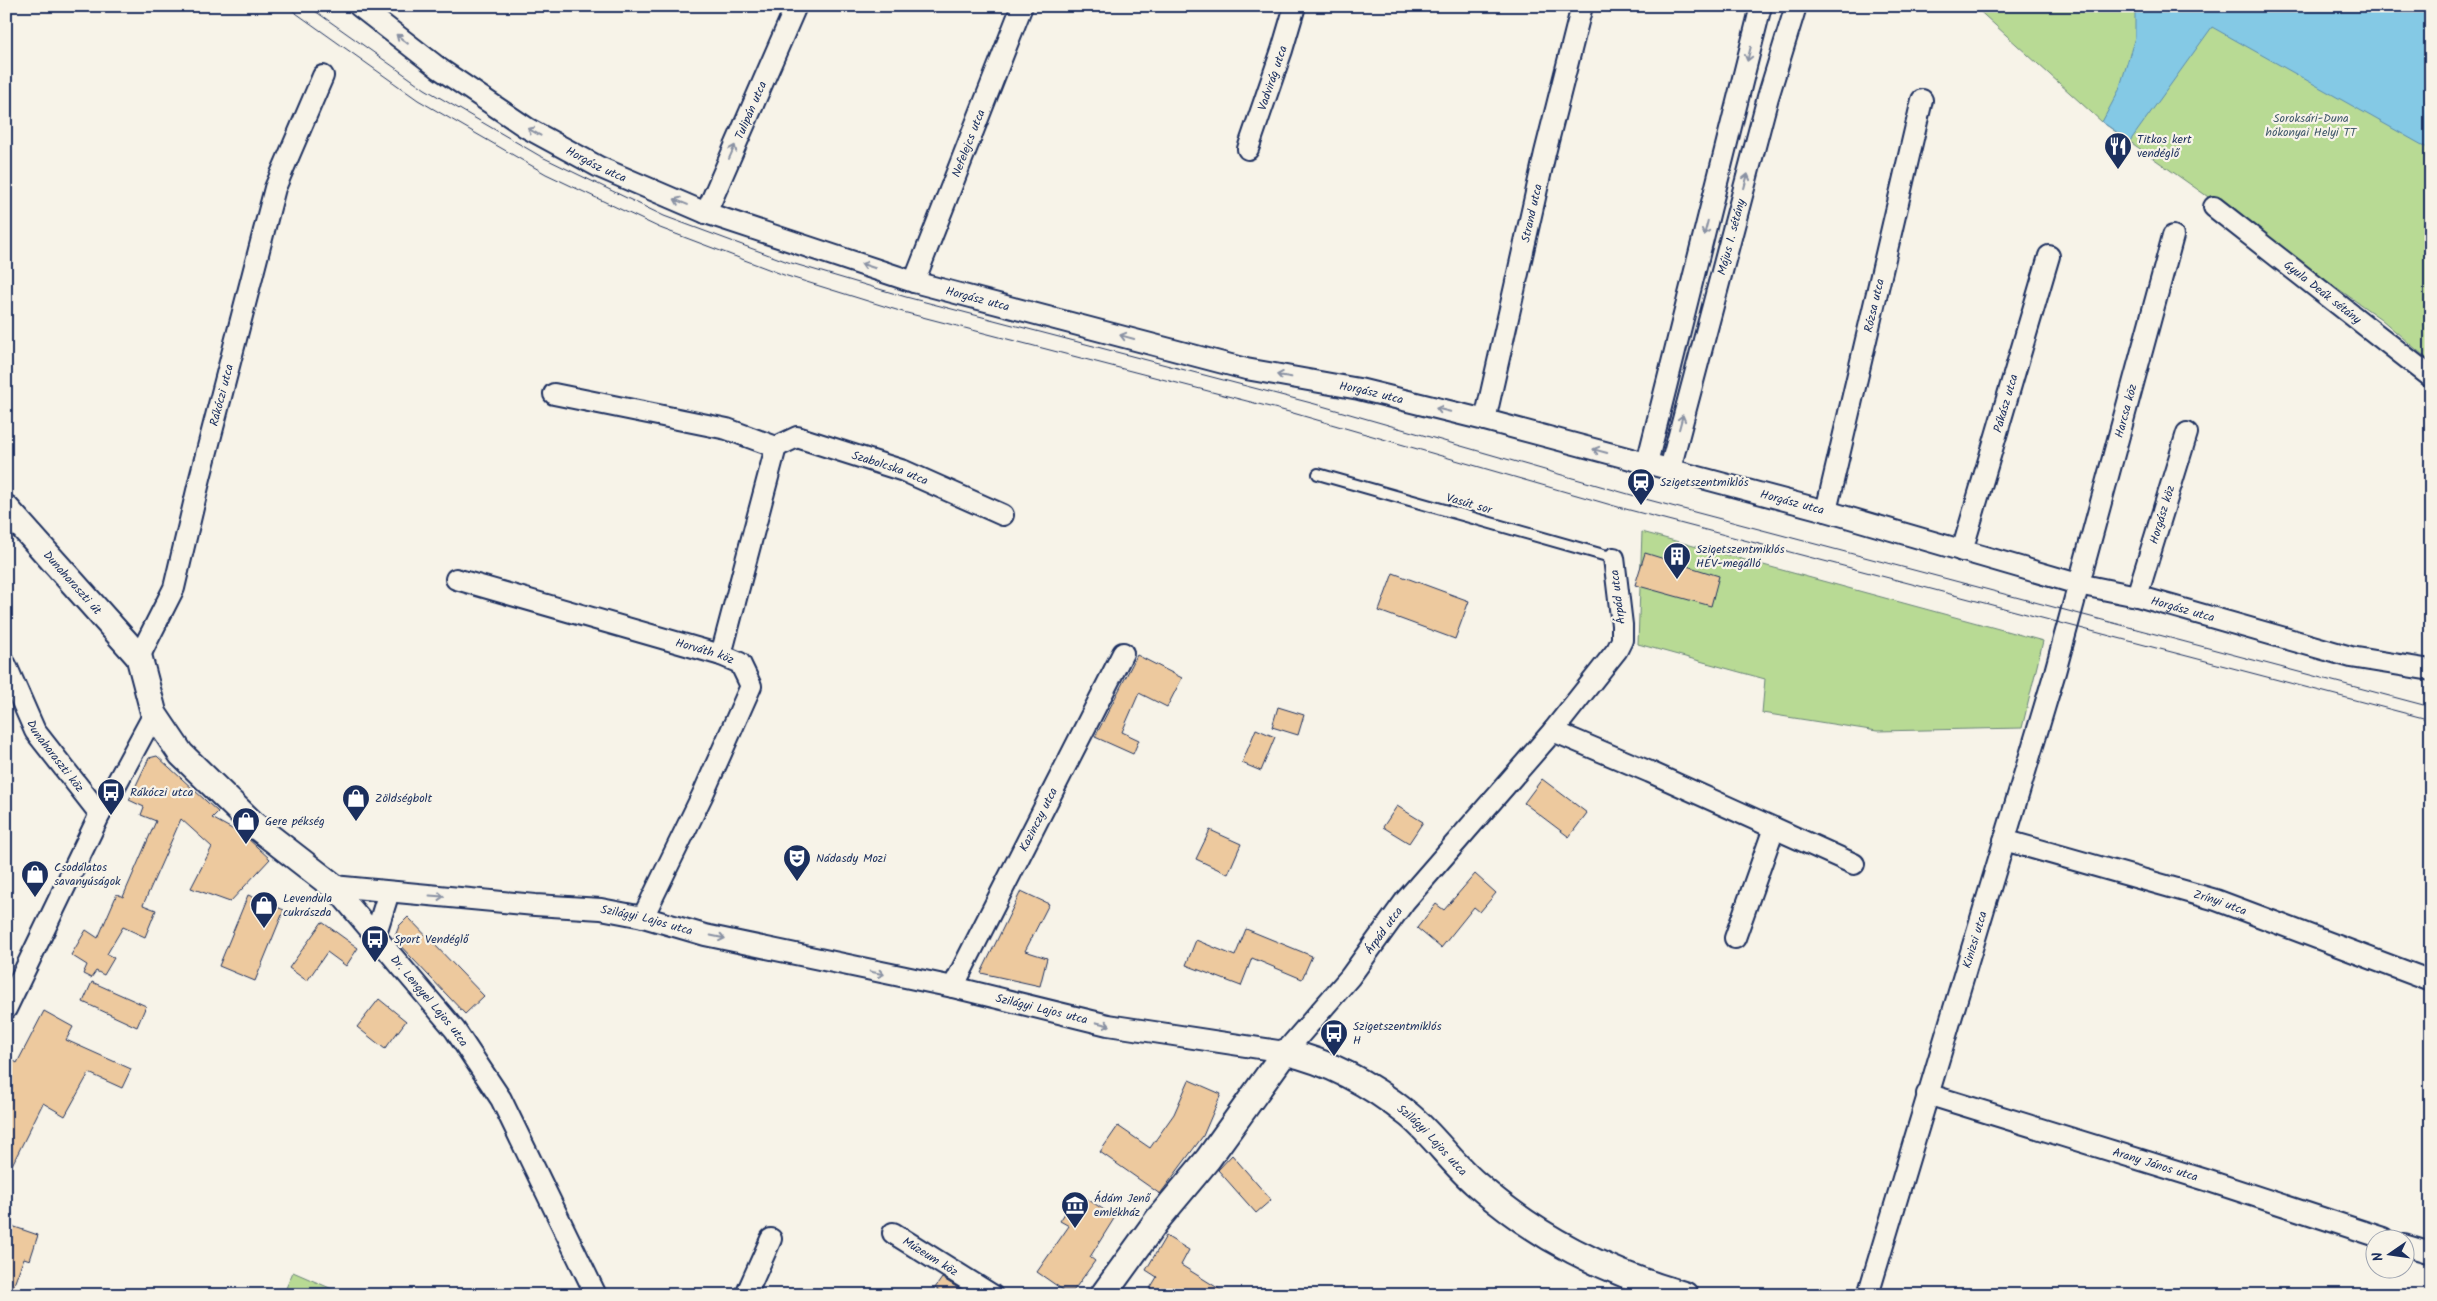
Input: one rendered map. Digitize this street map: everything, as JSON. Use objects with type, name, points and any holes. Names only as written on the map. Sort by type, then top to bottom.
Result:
[{"type":"street","name":"Horgász utca","points":[[359,6],[440,68],[527,128],[599,167],[706,213],[914,282],[1246,369],[1359,389],[1485,420],[1826,511],[2078,584],[2137,596],[2351,656],[2431,670]]},
{"type":"street","name":"Tulipán utca","points":[[706,213],[796,6]]},
{"type":"street","name":"Nefelejcs utca","points":[[914,282],[1022,6]]},
{"type":"street","name":"Vadvirág utca","points":[[1248,149],[1295,6]]},
{"type":"street","name":"Strand utca","points":[[1485,420],[1545,153],[1582,6]]},
{"type":"street","points":[[1647,463],[1761,6]]},
{"type":"street","name":"Május 1. sétány","points":[[1670,470],[1768,97],[1796,6]]},
{"type":"street","name":"Rákóczi utca","points":[[139,657],[174,588],[200,478],[275,188],[323,76]]},
{"type":"street","name":"Rózsa utca","points":[[1826,511],[1922,100]]},
{"type":"street","name":"Gyula Deák sétány","points":[[2214,207],[2431,377]]},
{"type":"street","name":"Harcsa köz","points":[[2078,584],[2173,236]]},
{"type":"street","name":"Pákász utca","points":[[1962,551],[2049,256]]},
{"type":"street","points":[[554,394],[726,429],[776,447],[721,655]]},
{"type":"street","name":"Horgász köz","points":[[2137,596],[2187,433]]},
{"type":"street","name":"Szabolcska utca","points":[[776,447],[797,437],[904,471],[1003,515]]},
{"type":"street","name":"Dunaharaszti út","points":[[6,508],[139,657]]},
{"type":"street","name":"Árpád utca","points":[[1102,1295],[1158,1219],[1208,1159],[1285,1052],[1350,977],[1405,900],[1553,731],[1617,650],[1622,640],[1622,624],[1614,558]]},
{"type":"street","name":"Horváth köz","points":[[456,579],[721,655],[740,663],[751,686],[703,794],[644,917]]},
{"type":"street","name":"Kinizsi utca","points":[[1868,1295],[2055,672],[2078,584]]},
{"type":"street","name":"Kazinczy utca","points":[[953,987],[1123,653]]},
{"type":"street","points":[[6,1009],[100,814],[154,714],[139,657]]},
{"type":"street","name":"Dunaharaszti köz","points":[[6,665],[35,731],[100,814]]},
{"type":"street","name":"Dr. Lengyel Lajos utca","points":[[154,714],[181,754],[253,824],[333,886],[455,1030],[501,1099],[596,1295]]},
{"type":"street","points":[[1553,731],[1854,864]]},
{"type":"street","points":[[1735,938],[1774,828]]},
{"type":"street","name":"Zrínyi utca","points":[[2004,840],[2216,900],[2431,981]]},
{"type":"street","name":"Szilágyi Lajos utca","points":[[333,886],[601,909],[644,917],[705,935],[953,987],[1108,1025],[1285,1052],[1310,1058],[1334,1068],[1410,1116],[1475,1183],[1537,1229],[1577,1254],[1616,1272],[1684,1295]]},
{"type":"street","points":[[375,936],[389,892]]},
{"type":"street","name":"Arany János utca","points":[[1927,1094],[2206,1180],[2364,1232]]},
{"type":"street","name":"Múzeum köz","points":[[893,1233],[992,1295]]},
{"type":"street","points":[[746,1295],[771,1239]]},
{"type":"street","points":[[2414,1248],[2431,1253]]},
{"type":"lane","name":"Vasút sor","points":[[1318,474],[1614,558]]},
{"type":"green space","name":"Soroksári-Duna hókonyai Helyi TT","points":[[1974,6],[2431,6],[2431,362],[2381,319],[2102,122]]},
{"type":"green space","points":[[1642,532],[2043,641],[2022,728],[1877,731],[1762,713],[1765,679],[1638,644]]},
{"type":"green space","points":[[293,1272],[346,1295],[283,1295]]},
{"type":"water","points":[[2135,6],[2431,6],[2431,150],[2212,27],[2130,141],[2102,122],[2119,90],[2135,37]]},
{"type":"building","name":"Szigetszentmiklós HÉV-megálló","points":[[1645,553],[1719,576],[1711,606],[1635,585]]},
{"type":"building","points":[[1393,573],[1469,601],[1455,639],[1379,611]]},
{"type":"building","points":[[1137,655],[1182,678],[1167,707],[1139,693],[1122,732],[1139,740],[1133,754],[1095,737]]},
{"type":"building","points":[[1278,707],[1304,715],[1298,735],[1272,727]]},
{"type":"building","points":[[1256,729],[1275,737],[1261,771],[1242,763]]},
{"type":"building","points":[[157,756],[218,812],[212,818],[245,836],[270,859],[230,902],[191,888],[212,847],[181,819],[143,905],[156,910],[145,937],[123,927],[107,954],[114,958],[104,975],[96,971],[91,978],[83,974],[87,965],[71,955],[86,930],[98,938],[117,894],[123,897],[156,821],[141,815],[144,807],[129,800],[149,758]]},
{"type":"building","points":[[1542,779],[1587,813],[1569,837],[1524,803]]},
{"type":"building","points":[[1397,806],[1423,822],[1409,843],[1383,827]]},
{"type":"building","points":[[1210,830],[1241,844],[1228,874],[1196,859]]},
{"type":"building","points":[[1475,874],[1496,893],[1480,912],[1474,907],[1441,948],[1417,928],[1436,904],[1444,910]]},
{"type":"building","points":[[1021,891],[1049,904],[1025,951],[1047,958],[1040,986],[981,973]]},
{"type":"building","points":[[248,895],[284,910],[255,981],[219,966]]},
{"type":"building","points":[[408,917],[484,996],[465,1014],[394,939],[399,926]]},
{"type":"building","points":[[322,922],[358,948],[346,966],[327,952],[307,981],[289,968]]},
{"type":"building","points":[[1246,929],[1312,956],[1302,979],[1252,958],[1241,986],[1186,965],[1196,940],[1235,956]]},
{"type":"building","points":[[92,982],[146,1006],[137,1027],[83,1002]]},
{"type":"building","points":[[379,999],[406,1021],[385,1049],[357,1027]]},
{"type":"building","points":[[44,1011],[73,1027],[66,1040],[131,1069],[122,1088],[89,1073],[65,1116],[43,1103],[6,1177],[6,1075],[14,1061],[17,1063]]},
{"type":"building","points":[[1189,1080],[1221,1094],[1203,1136],[1160,1194],[1100,1152],[1118,1126],[1150,1148],[1174,1114]]},
{"type":"building","points":[[1232,1155],[1271,1200],[1256,1213],[1218,1170]]},
{"type":"building","points":[[1078,1193],[1115,1217],[1090,1257],[1095,1261],[1074,1290],[1063,1290],[1037,1272],[1069,1226],[1060,1221]]},
{"type":"building","points":[[6,1224],[38,1235],[30,1260],[24,1258],[10,1295],[6,1295]]},
{"type":"building","points":[[1166,1236],[1189,1250],[1181,1265],[1229,1295],[1146,1295],[1157,1277],[1146,1270]]},
{"type":"building","points":[[942,1278],[969,1295],[946,1295],[935,1288]]},
{"type":"tram line","points":[[286,6],[418,100],[546,174],[660,228],[784,275],[903,312],[1293,413],[1618,507],[2431,720]]},
{"type":"tram line","points":[[308,6],[425,89],[540,156],[664,216],[788,262],[906,297],[1315,404],[1649,500],[2431,707]]},
{"type":"place","name":"Titkos kert vendéglő","points":[[2118,170]]},
{"type":"place","name":"Szigetszentmiklós","points":[[1641,506]]},
{"type":"place","name":"Szigetszentmiklós HÉV-megálló","points":[[1677,580]]},
{"type":"place","name":"Rákóczi utca","points":[[111,816]]},
{"type":"place","name":"Zöldségbolt","points":[[356,822]]},
{"type":"place","name":"Gere pékség","points":[[246,845]]},
{"type":"place","name":"Nádasdy Mozi","points":[[797,882]]},
{"type":"place","name":"Csodálatos savanyúságok","points":[[35,898]]},
{"type":"place","name":"Levendula cukrászda","points":[[264,929]]},
{"type":"place","name":"Sport Vendéglő","points":[[375,963]]},
{"type":"place","name":"Szigetszentmiklós H","points":[[1334,1057]]},
{"type":"place","name":"Ádám Jenő emlékház","points":[[1075,1229]]}]
